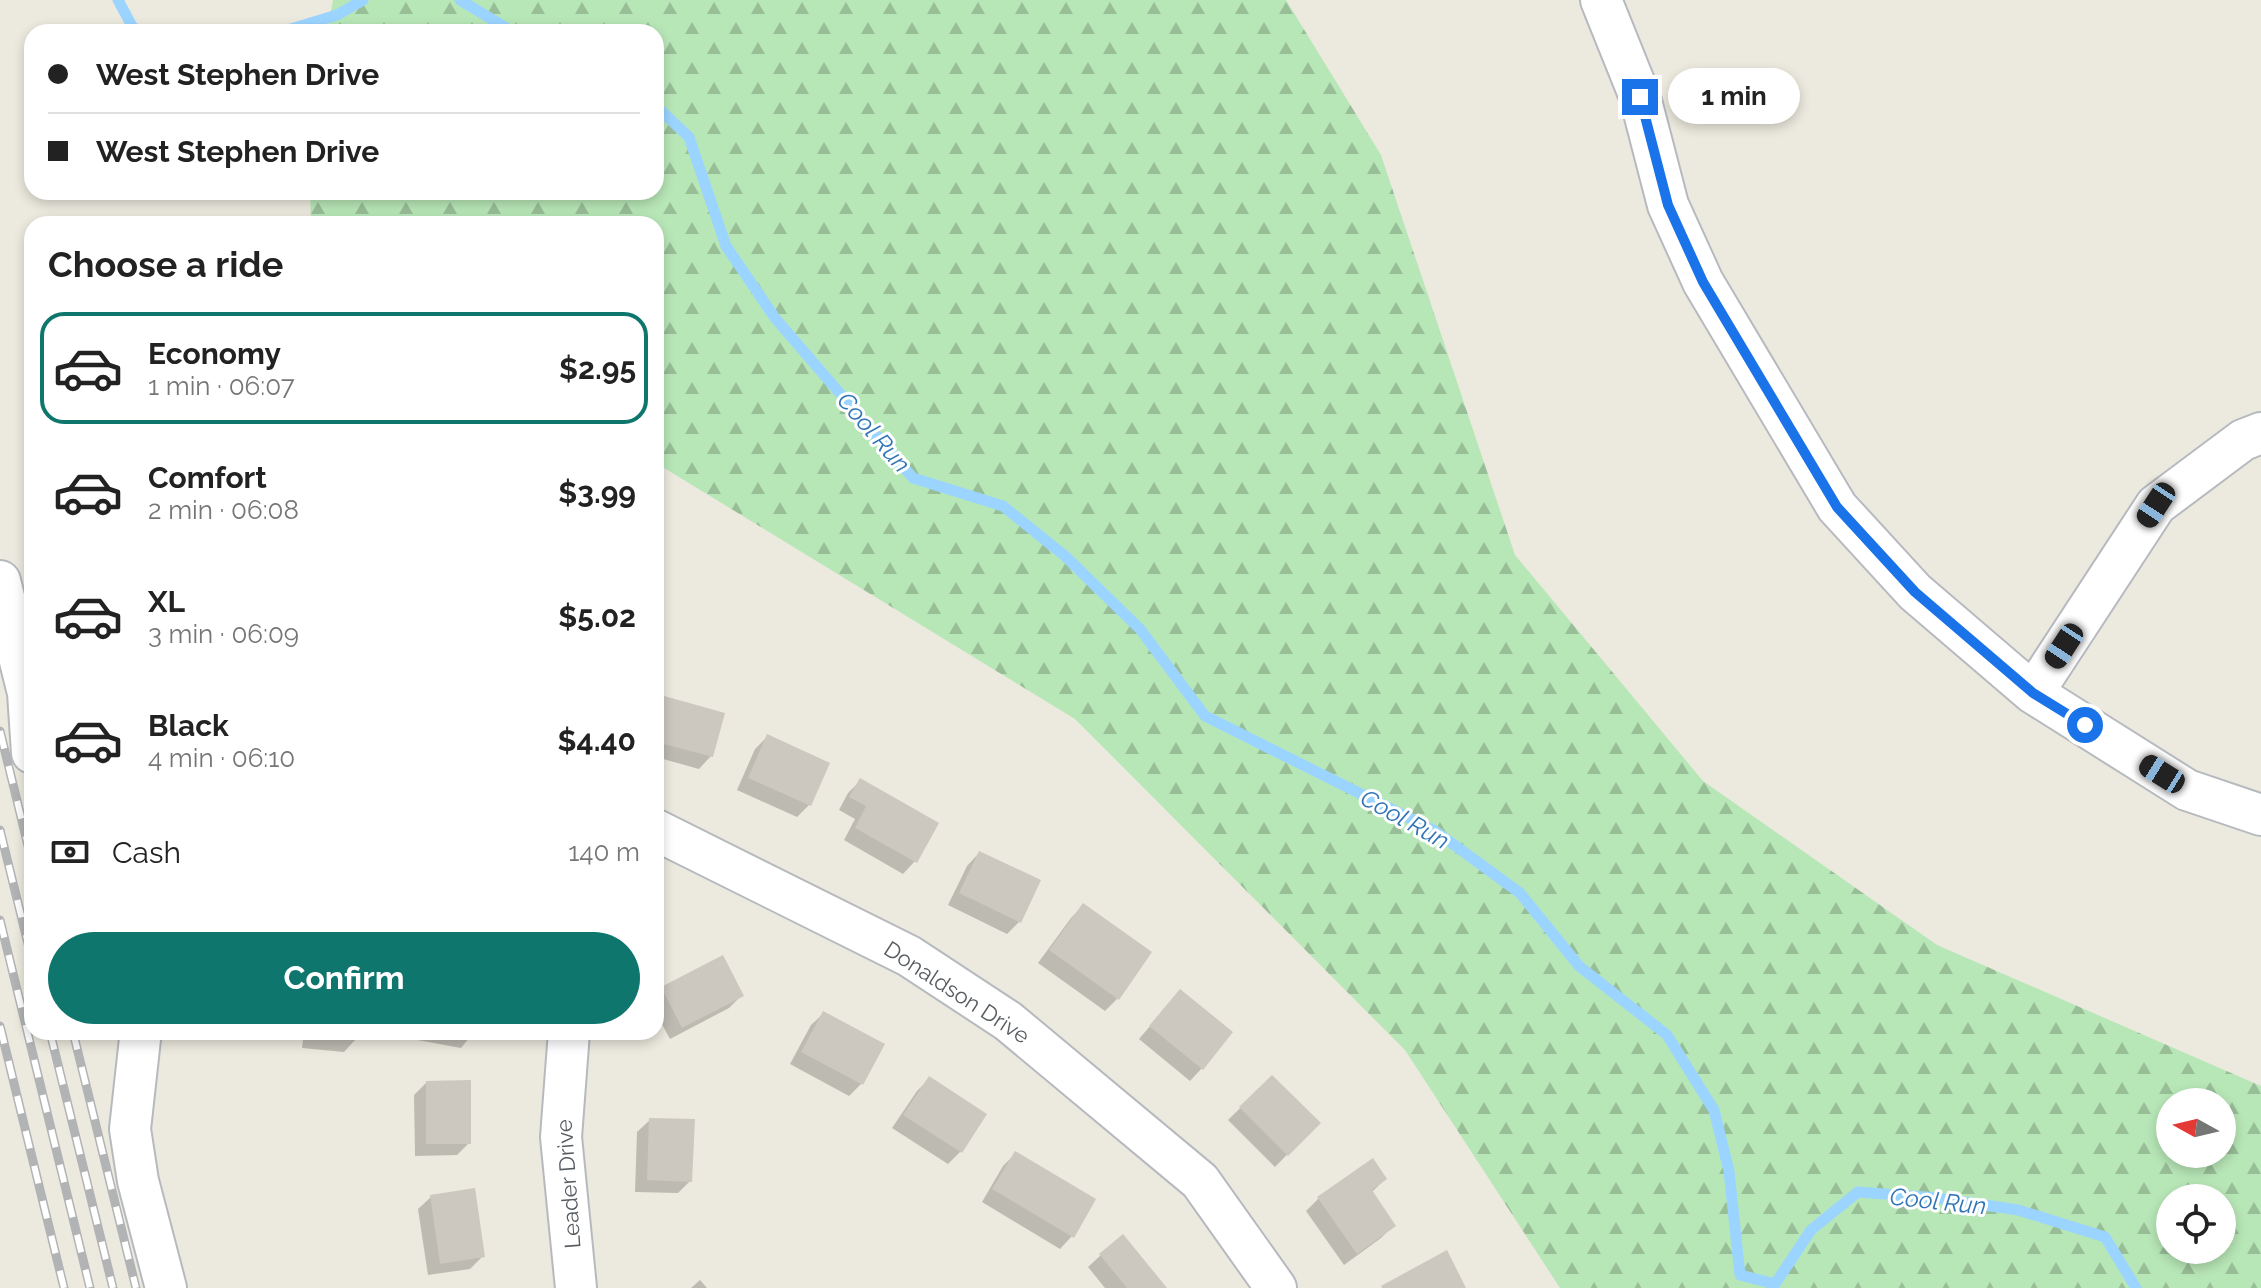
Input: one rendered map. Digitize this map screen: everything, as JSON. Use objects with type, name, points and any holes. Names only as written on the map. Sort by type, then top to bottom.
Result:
[{"type":"street","points":[[1601,0],[1640,97],[1668,205],[1697,269],[1837,507],[1915,592],[2033,693],[2187,790],[2261,815]]},
{"type":"street","points":[[2033,693],[2156,505],[2243,440],[2261,433]]},
{"type":"street","points":[[0,581],[24,677]]},
{"type":"street","name":"Donaldson Drive","points":[[664,834],[909,956],[1008,1021],[1200,1181],[1276,1288]]},
{"type":"street","points":[[140,1040],[130,1129],[138,1181],[166,1288]]},
{"type":"street","name":"Leader Drive","points":[[568,1040],[561,1137],[576,1288]]},
{"type":"green space","points":[[333,0],[1286,0],[1381,155],[1515,555],[1703,781],[1937,945],[2261,1086],[2261,1288],[1560,1288],[1405,1050],[1075,719],[664,468],[664,216],[311,216],[310,200],[664,200],[664,24],[328,24]]},
{"type":"building","points":[[664,696],[725,713],[713,757],[664,744]]},
{"type":"building","points":[[767,734],[830,763],[811,806],[748,778]]},
{"type":"building","points":[[860,778],[939,823],[917,863],[855,828],[866,806],[849,797]]},
{"type":"building","points":[[979,851],[1041,880],[1021,923],[959,893]]},
{"type":"building","points":[[1083,903],[1152,952],[1119,1000],[1049,950]]},
{"type":"building","points":[[723,955],[744,996],[682,1028],[664,993],[664,985]]},
{"type":"building","points":[[1180,989],[1233,1032],[1203,1070],[1149,1026]]},
{"type":"building","points":[[823,1011],[885,1044],[863,1085],[801,1052]]},
{"type":"building","points":[[1272,1075],[1321,1123],[1288,1156],[1239,1107]]},
{"type":"building","points":[[929,1076],[987,1114],[962,1153],[903,1115]]},
{"type":"building","points":[[471,1080],[471,1144],[426,1144],[426,1081]]},
{"type":"building","points":[[649,1118],[695,1119],[692,1182],[647,1180]]},
{"type":"building","points":[[1015,1151],[1096,1199],[1074,1238],[992,1189]]},
{"type":"building","points":[[1373,1158],[1387,1179],[1372,1190],[1396,1226],[1357,1254],[1317,1197]]},
{"type":"building","points":[[475,1188],[485,1257],[440,1264],[430,1195]]},
{"type":"building","points":[[1123,1234],[1167,1288],[1127,1288],[1099,1254]]},
{"type":"building","points":[[1447,1250],[1466,1288],[1382,1288],[1381,1286]]},
{"type":"waterway","name":"Cool Run","points":[[118,0],[131,24]]},
{"type":"waterway","name":"Cool Run","points":[[307,24],[337,15],[363,0]]},
{"type":"waterway","name":"Cool Run","points":[[460,0],[500,24]]},
{"type":"waterway","name":"Cool Run","points":[[664,114],[689,137],[726,246],[775,318],[913,478],[1003,506],[1065,556],[1140,629],[1205,716],[1435,831],[1520,893],[1579,966],[1667,1035],[1714,1110],[1729,1171],[1740,1275],[1775,1284],[1811,1230],[1858,1192],[1937,1198],[2018,1210],[2105,1237],[2136,1288]]},
{"type":"railway","points":[[0,731],[24,829]]},
{"type":"railway","points":[[0,830],[24,928]]},
{"type":"railway","points":[[0,920],[24,1018]]},
{"type":"railway","points":[[0,1026],[64,1288]]},
{"type":"railway","points":[[29,1040],[90,1288]]},
{"type":"railway","points":[[52,1040],[113,1288]]},
{"type":"railway","points":[[75,1040],[136,1288]]},
{"type":"route","points":[[1640,97],[1668,205],[1703,282],[1837,507],[1915,592],[2033,693],[2085,725]]}]
